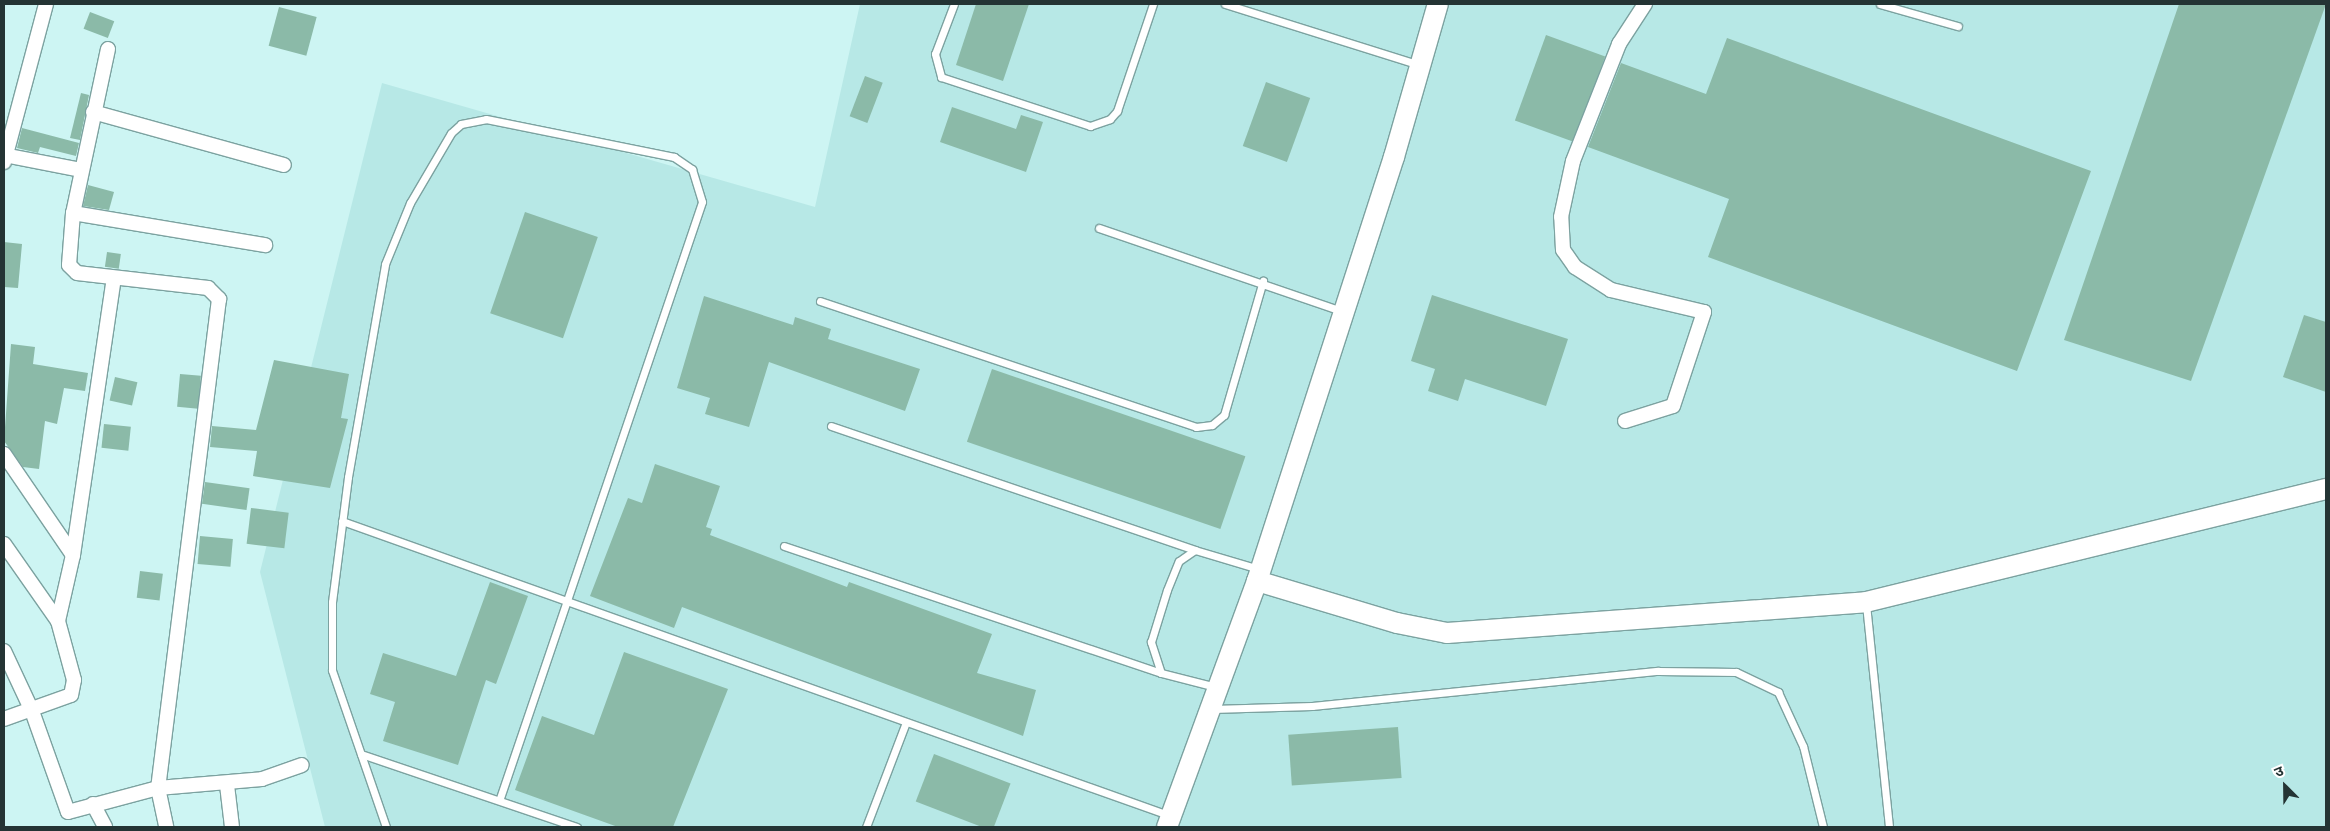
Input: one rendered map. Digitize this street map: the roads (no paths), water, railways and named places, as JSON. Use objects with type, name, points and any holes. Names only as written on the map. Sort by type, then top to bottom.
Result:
[{"type":"street","points":[[46,4],[4,157],[81,170]]},
{"type":"street","points":[[1169,821],[1258,575],[1342,311],[1394,157],[1417,64],[1438,4]]},
{"type":"street","points":[[1625,421],[1673,406],[1704,312],[1611,290],[1574,267],[1563,250],[1561,216],[1573,161],[1619,44],[1645,4]]},
{"type":"street","points":[[108,50],[93,112],[73,213],[68,258],[72,270],[114,278],[208,288],[219,299],[158,788],[166,827]]},
{"type":"street","points":[[93,112],[284,165]]},
{"type":"street","points":[[73,213],[265,245]]},
{"type":"street","points":[[58,621],[73,555],[114,278]]},
{"type":"street","points":[[4,454],[73,555]]},
{"type":"street","points":[[1258,575],[1397,623],[1447,632],[1866,602],[2326,489]]},
{"type":"street","points":[[4,544],[58,621],[74,680],[71,695],[4,720]]},
{"type":"street","points":[[4,651],[32,711],[68,812],[158,788],[227,785],[302,765]]},
{"type":"street","points":[[227,785],[232,827]]},
{"type":"street","points":[[94,804],[105,827]]},
{"type":"lane","points":[[954,4],[935,54],[941,77],[1090,126],[1110,119],[1117,111],[1153,4]]},
{"type":"lane","points":[[1225,4],[1417,64]]},
{"type":"lane","points":[[1880,4],[1958,26]]},
{"type":"lane","points":[[386,827],[332,670],[330,637],[342,521],[386,264],[410,203],[451,134],[461,124],[486,119],[674,157],[692,169],[702,202],[500,798]]},
{"type":"lane","points":[[1099,228],[1263,281],[1342,311]]},
{"type":"lane","points":[[820,301],[1196,427],[1212,426],[1224,415],[1263,281]]},
{"type":"lane","points":[[831,426],[1195,550],[1258,575]]},
{"type":"lane","points":[[342,521],[568,599],[906,722],[1169,821]]},
{"type":"lane","points":[[784,546],[1161,673],[1217,687]]},
{"type":"lane","points":[[1161,673],[1151,642],[1153,632],[1179,561],[1195,550]]},
{"type":"lane","points":[[1866,602],[1889,827]]},
{"type":"lane","points":[[1209,709],[1331,705],[1658,671],[1736,672],[1778,692],[1817,790],[1823,827]]},
{"type":"lane","points":[[866,827],[906,722]]},
{"type":"lane","points":[[361,754],[500,798],[577,827]]}]
